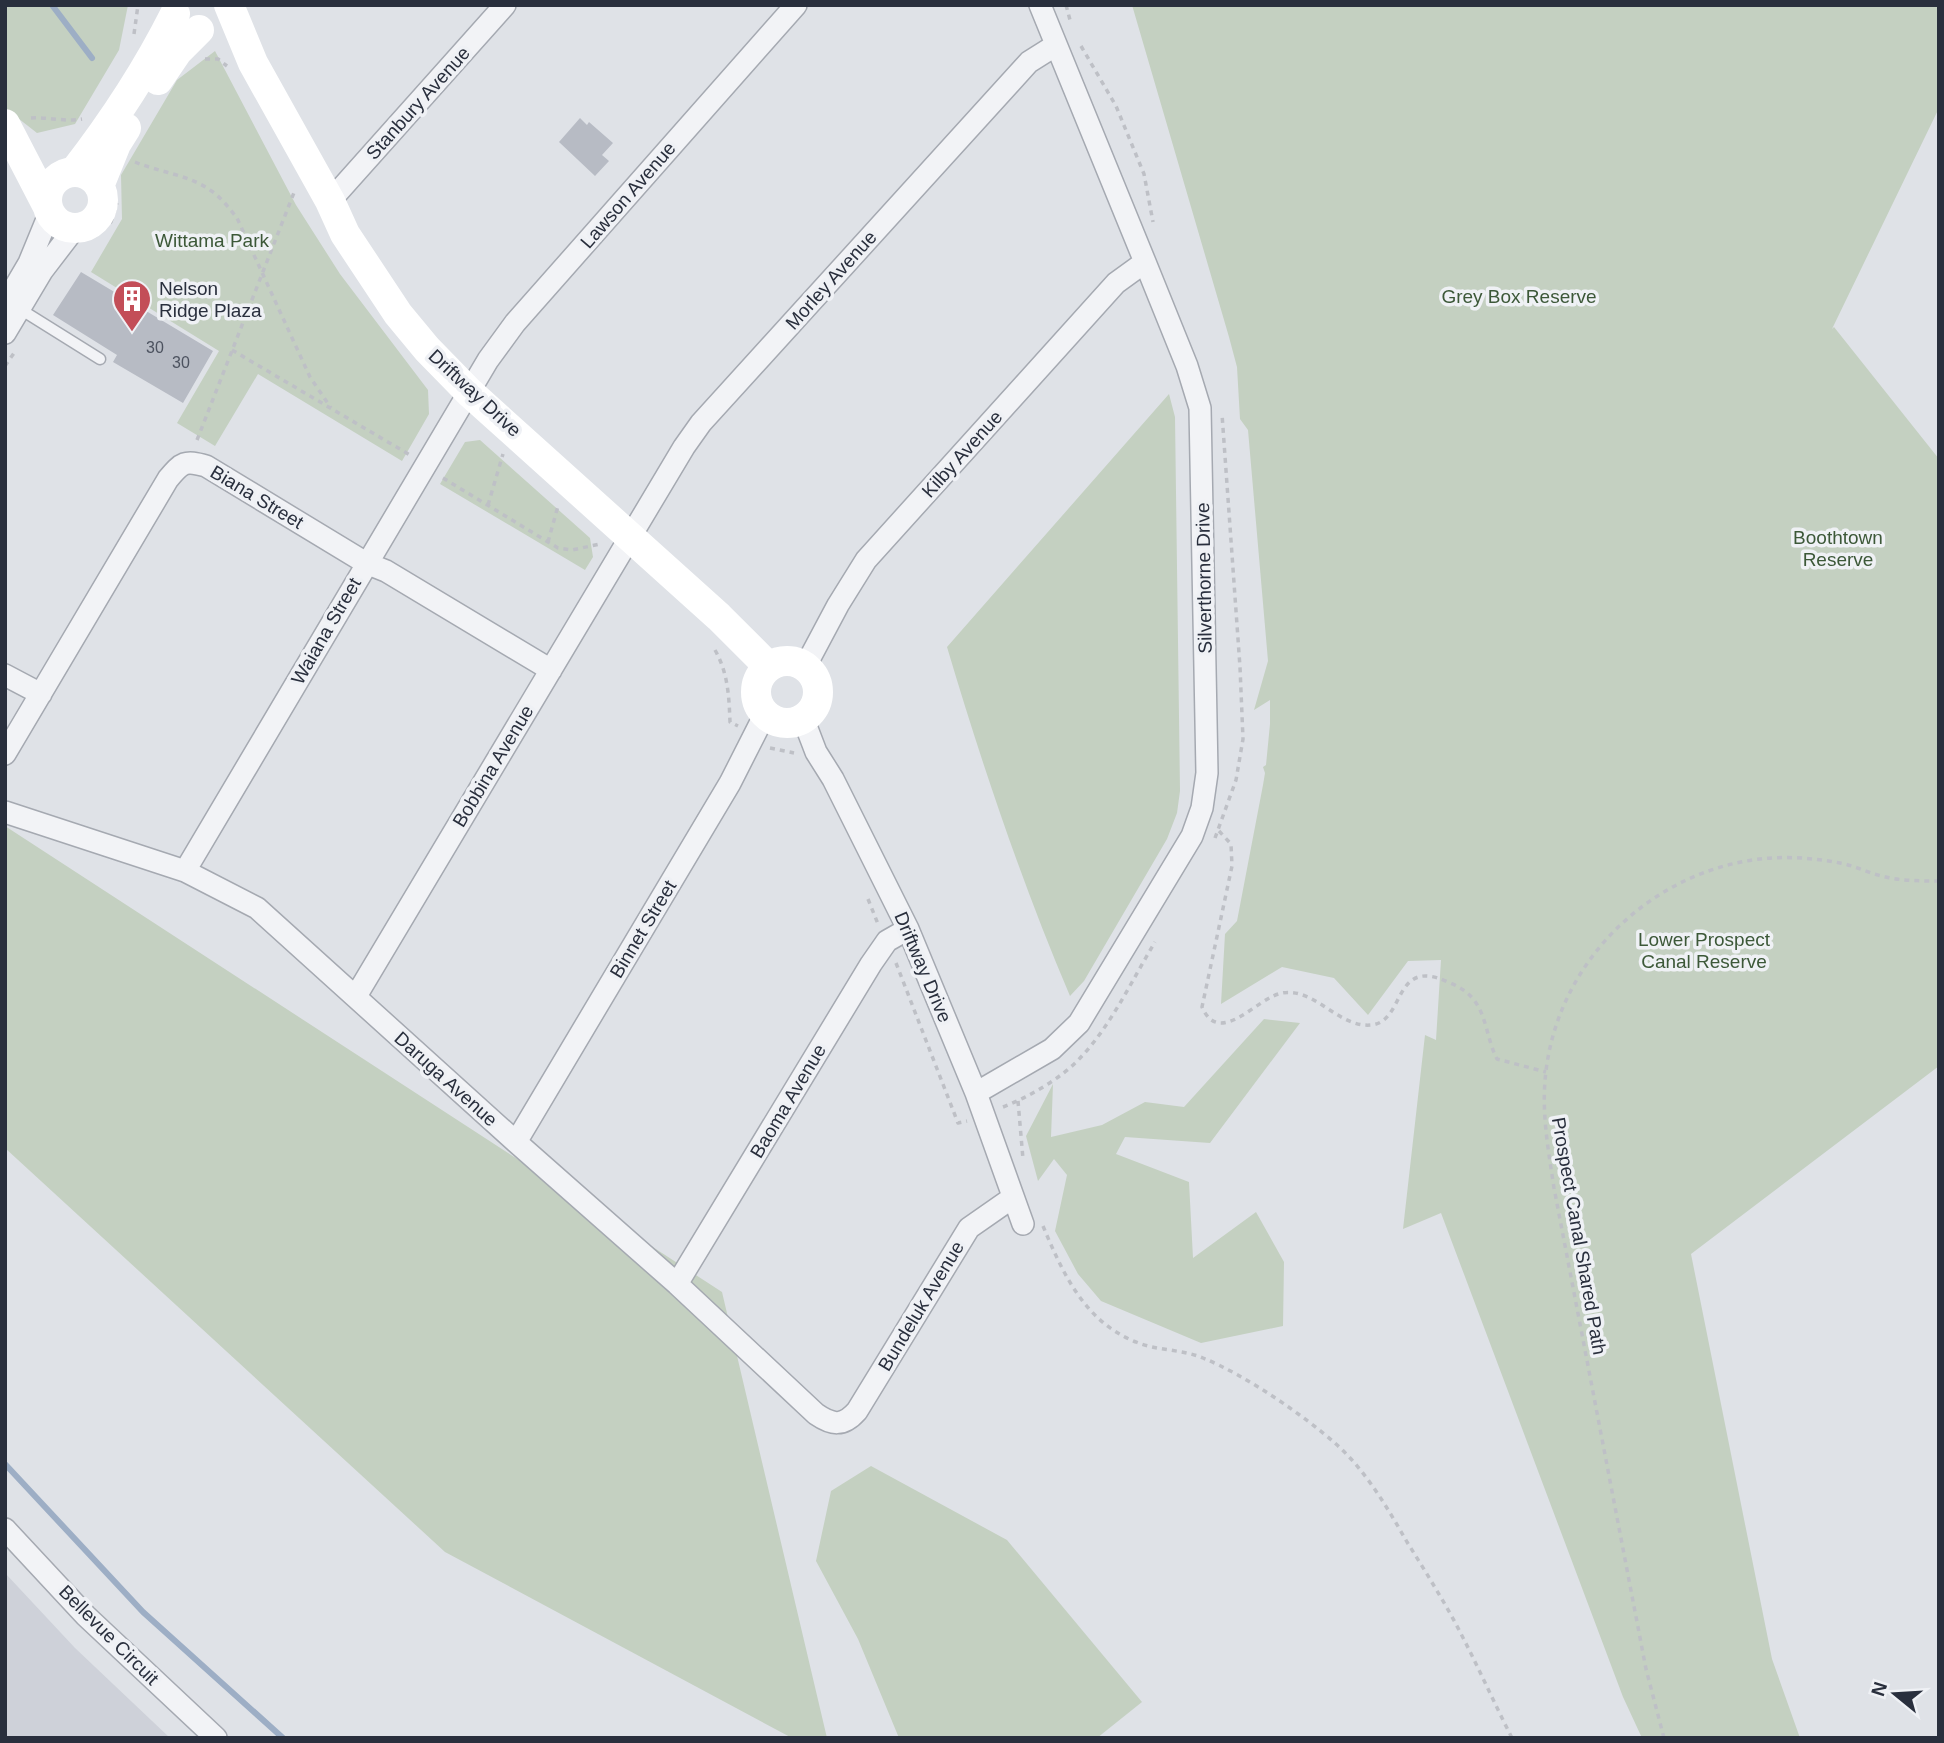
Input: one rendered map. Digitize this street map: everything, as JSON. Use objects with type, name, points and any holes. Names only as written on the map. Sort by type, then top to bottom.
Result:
[{"type":"street","name":"Stanbury Avenue","points":[[330,201],[505,5]]},
{"type":"street","name":"Lawson Avenue","points":[[469,392],[515,323],[796,5]]},
{"type":"street","name":"Silverthorne Drive","points":[[975,1093],[1052,1049],[1079,1023],[1192,836],[1202,808],[1207,773],[1200,408],[1145,262],[1040,5]]},
{"type":"street","points":[[82,177],[103,135],[159,45],[173,10],[185,25],[217,17]]},
{"type":"street","name":"Driftway Drive","points":[[217,17],[253,63],[330,201],[345,234],[398,314],[427,349],[617,540],[719,617],[768,666]]},
{"type":"street","points":[[5,333],[49,210],[49,191],[52,184],[58,178],[82,177],[116,144],[177,52],[217,17]]},
{"type":"street","name":"Morley Avenue","points":[[617,540],[701,424],[1029,62],[1056,45]]},
{"type":"street","points":[[12,124],[47,159],[82,177],[103,202],[97,218],[83,227],[60,224],[49,210],[12,124]]},
{"type":"street","points":[[13,306],[75,228]]},
{"type":"street","name":"Kilby Avenue","points":[[805,667],[866,560],[1116,283],[1145,262]]},
{"type":"street","name":"Waiana Street","points":[[185,871],[469,392]]},
{"type":"street","name":"Biana Street","points":[[5,754],[168,479],[180,464],[192,462],[206,466],[551,670]]},
{"type":"street","name":"Bobbina Avenue","points":[[356,996],[551,670],[617,540]]},
{"type":"street","points":[[779,662],[793,662],[805,667],[813,675],[817,693],[815,703],[803,718],[790,723],[777,721],[765,714],[759,706],[756,686],[768,666],[779,662]]},
{"type":"street","points":[[5,675],[41,694]]},
{"type":"street","name":"Binnet Street","points":[[516,1142],[730,783],[765,714]]},
{"type":"street","name":"Driftway Drive","points":[[803,718],[817,752],[908,929],[975,1093],[1012,1198],[1032,1223]]},
{"type":"street","name":"Daruga Avenue","points":[[5,812],[185,871],[257,908],[677,1284],[816,1414],[829,1422],[839,1424]]},
{"type":"street","name":"Baoma Avenue","points":[[677,1284],[871,964],[887,941],[908,929]]},
{"type":"street","name":"Bundeluk Avenue","points":[[839,1424],[850,1419],[857,1411],[969,1228],[1012,1198]]},
{"type":"street","name":"Bellevue Circuit","points":[[5,1529],[86,1616],[216,1738]]},
{"type":"lane","points":[[13,306],[100,359]]},
{"type":"path","points":[[130,45],[135,33],[138,5]]},
{"type":"path","points":[[12,124],[44,117],[72,121],[87,118]]},
{"type":"path","points":[[128,158],[153,170],[209,188],[226,203],[237,218],[310,377],[332,410]]},
{"type":"path","points":[[197,440],[295,190]]},
{"type":"path","points":[[232,349],[425,464],[438,475],[558,548],[572,550],[617,540]]},
{"type":"path","points":[[488,505],[503,454]]},
{"type":"path","points":[[548,541],[558,503]]},
{"type":"path","points":[[1219,831],[1231,844],[1232,866],[1202,1007],[1207,1018],[1215,1023],[1228,1023],[1279,993],[1293,992],[1349,1021],[1367,1026],[1379,1024],[1385,1020],[1403,988],[1414,978],[1433,975],[1462,988],[1473,998],[1481,1011],[1490,1045],[1497,1059],[1546,1072]]},
{"type":"path","name":"Prospect Canal Shared Path","points":[[1664,1738],[1646,1669],[1554,1188],[1543,1114],[1552,1035],[1564,1002],[1599,945],[1637,909],[1704,871],[1760,859],[1807,858],[1842,863],[1886,877],[1939,881]]},
{"type":"path","points":[[1018,1101],[1023,1165]]},
{"type":"path","points":[[1032,1223],[1057,1259],[1076,1295],[1106,1324],[1136,1342],[1202,1357],[1295,1412],[1336,1445],[1368,1480],[1390,1513],[1451,1616],[1512,1738]]},
{"type":"shaded area","points":[[5,1573],[75,1648],[170,1738],[5,1738]]},
{"type":"green space","points":[[5,5],[128,5],[119,50],[75,124],[37,133],[5,108]]},
{"type":"green space","points":[[1132,5],[1939,5],[1939,108],[1832,329],[1834,327],[1939,459],[1939,1066],[1691,1254],[1772,1659],[1800,1738],[1642,1738],[1623,1697],[1441,1213],[1403,1229],[1425,1035],[1436,1040],[1441,960],[1408,961],[1368,1015],[1334,978],[1282,967],[1221,1004],[1225,934],[1237,921],[1263,785],[1270,724],[1270,700],[1254,710],[1268,661],[1248,430],[1240,419],[1237,367],[1229,337]]},
{"type":"green space","name":"Wittama Park","points":[[215,51],[296,205],[340,274],[428,390],[429,414],[402,461],[258,374],[215,446],[177,423],[219,351],[91,272],[122,219],[121,175],[177,80]]},
{"type":"green space","points":[[1169,394],[1175,417],[1180,791],[1177,813],[1167,839],[1084,981],[1070,996],[1004,823],[947,647]]},
{"type":"green space","points":[[480,440],[590,538],[593,557],[585,570],[440,484],[465,442]]},
{"type":"green space","points":[[5,826],[722,1292],[827,1738],[792,1738],[445,1552],[5,1148]]},
{"type":"green space","points":[[1264,1019],[1300,1023],[1210,1143],[1125,1137],[1116,1154],[1189,1182],[1193,1258],[1256,1212],[1284,1262],[1283,1326],[1201,1343],[1101,1301],[1078,1274],[1055,1231],[1067,1175],[1054,1159],[1038,1181],[1026,1136],[1053,1084],[1051,1137],[1102,1125],[1145,1102],[1184,1107]]},
{"type":"green space","points":[[871,1466],[1007,1540],[1142,1702],[1097,1738],[899,1738],[858,1639],[816,1561],[831,1491]]},
{"type":"building","points":[[580,118],[587,125],[589,122],[613,143],[602,155],[609,161],[595,176],[559,142]]},
{"type":"building","name":"Nelson Ridge Plaza","points":[[81,272],[213,351],[183,403],[113,362],[117,355],[53,315]]},
{"type":"waterway","points":[[52,5],[92,58]]},
{"type":"waterway","points":[[5,1464],[143,1612],[283,1738]]},
{"type":"place","name":"Nelson Ridge Plaza","points":[[132,333]]},
{"type":"park label","name":"Grey Box Reserve","points":[[1519,296]]},
{"type":"park label","name":"Boothtown Reserve","points":[[1838,548]]},
{"type":"park label","name":"Lower Prospect Canal Reserve","points":[[1704,950]]}]
